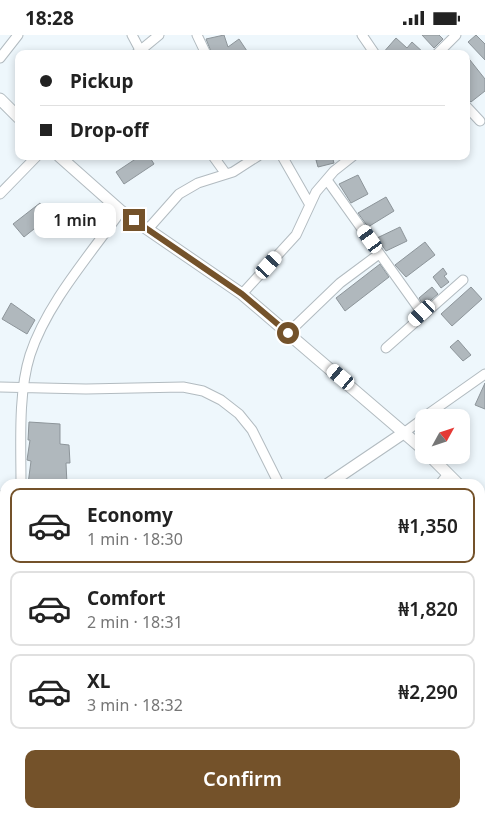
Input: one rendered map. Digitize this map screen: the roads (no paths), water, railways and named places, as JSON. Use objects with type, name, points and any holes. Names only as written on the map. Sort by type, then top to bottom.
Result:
[{"type":"street","points":[[0,58],[18,35]]},
{"type":"street","points":[[132,35],[137,50]]},
{"type":"street","points":[[140,50],[159,35]]},
{"type":"street","points":[[197,35],[204,50]]},
{"type":"street","points":[[362,35],[372,50]]},
{"type":"street","points":[[440,50],[451,36]]},
{"type":"street","points":[[0,99],[15,114]]},
{"type":"street","points":[[470,110],[480,121]]},
{"type":"street","points":[[0,194],[33,160]]},
{"type":"street","points":[[64,160],[121,211],[242,294],[415,442]]},
{"type":"street","points":[[216,160],[226,174]]},
{"type":"street","points":[[148,229],[179,194],[198,183],[226,174],[251,160]]},
{"type":"street","points":[[284,160],[310,205]]},
{"type":"street","points":[[242,294],[296,235],[316,192],[349,160]]},
{"type":"street","points":[[327,180],[422,313]]},
{"type":"street","points":[[21,479],[24,388],[30,357],[40,330],[51,311],[121,211]]},
{"type":"street","points":[[288,333],[340,283],[379,254]]},
{"type":"street","points":[[386,348],[422,313],[463,280]]},
{"type":"street","points":[[436,409],[485,374]]},
{"type":"street","points":[[0,387],[183,387],[203,391],[221,400],[239,414],[252,430],[276,479]]},
{"type":"street","points":[[335,479],[415,424]]},
{"type":"street","points":[[438,464],[453,479]]},
{"type":"street","points":[[444,479],[448,474]]}]
